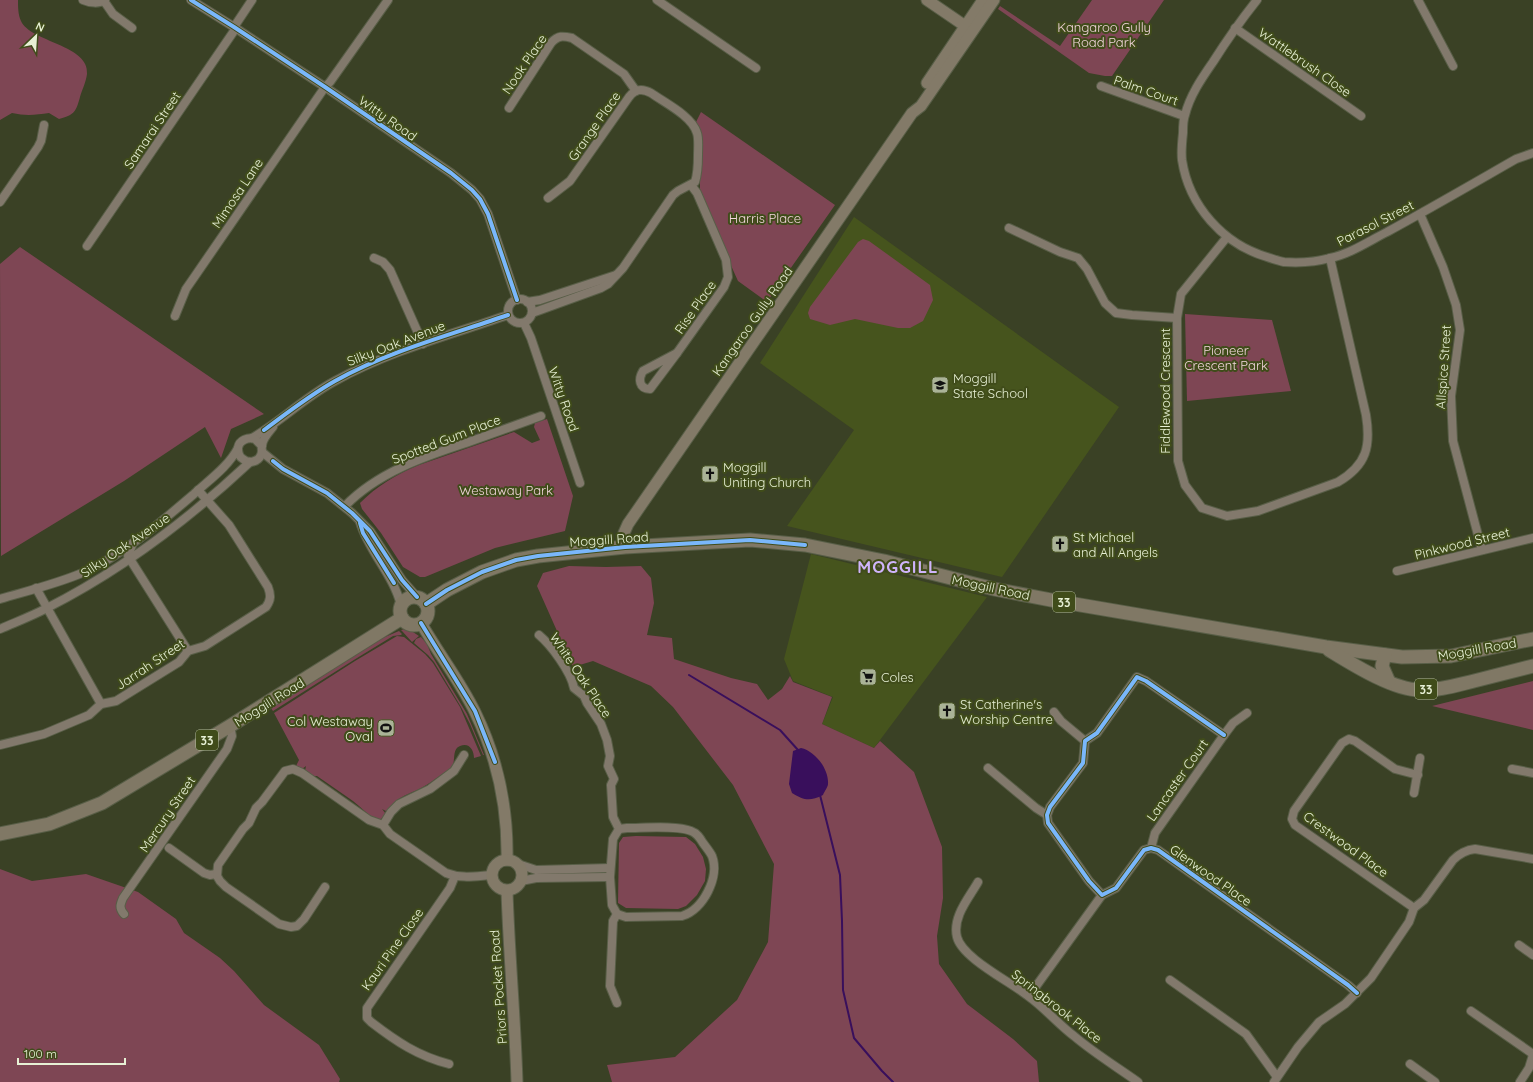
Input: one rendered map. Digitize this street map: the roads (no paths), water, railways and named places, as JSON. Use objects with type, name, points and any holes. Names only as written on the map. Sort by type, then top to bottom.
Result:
[{"type":"main road","points":[[927,0],[968,28]]},
{"type":"main road","name":"Kangaroo Gully Road","points":[[968,28],[983,0]]},
{"type":"main road","name":"Kangaroo Gully Road","points":[[625,547],[624,533],[628,524],[912,113],[915,102],[968,28],[994,0]]},
{"type":"main road","name":"Moggill Road","points":[[422,601],[482,572],[516,560],[562,552],[750,540],[794,543],[884,561],[994,589],[1326,648],[1409,658],[1451,656],[1533,639]]},
{"type":"main road","name":"33","points":[[402,612],[408,598],[422,601]]},
{"type":"main road","points":[[402,612],[409,624],[421,623],[428,612],[422,601]]},
{"type":"main road","name":"Moggill Road","points":[[0,834],[49,824],[102,803],[230,726],[402,612]]},
{"type":"main road","points":[[421,623],[475,711],[491,751],[502,787],[505,808],[506,860]]},
{"type":"main road","name":"Moggill Road","points":[[1326,648],[1355,666],[1389,682],[1420,690],[1451,687],[1533,666]]},
{"type":"main road","points":[[1384,655],[1382,666],[1389,682]]},
{"type":"main road","points":[[506,860],[511,860],[518,864],[523,874],[521,881],[515,889],[507,891],[502,890],[497,886],[493,881],[492,876],[496,865],[506,860]]},
{"type":"main road","name":"Priors Pocket Road","points":[[507,891],[515,1017],[517,1082]]},
{"type":"street","points":[[83,0],[94,2],[105,0],[112,14],[132,28]]},
{"type":"street","name":"Witty Road","points":[[191,0],[235,27],[325,87],[451,173],[472,190],[480,199],[488,214],[517,300]]},
{"type":"street","name":"Samarai Street","points":[[87,246],[252,0]]},
{"type":"street","name":"Mimosa Lane","points":[[175,316],[186,289],[325,87],[388,0]]},
{"type":"street","points":[[657,0],[756,68]]},
{"type":"street","name":"Parasol Street","points":[[1257,0],[1235,28],[1190,98],[1184,116],[1181,148],[1182,160],[1190,190],[1204,213],[1212,224],[1242,247],[1258,254],[1284,262],[1302,262],[1330,258],[1348,252],[1420,214],[1516,159],[1533,152]]},
{"type":"street","points":[[1418,0],[1453,66]]},
{"type":"street","name":"Wattlebrush Close","points":[[1235,28],[1361,116]]},
{"type":"street","name":"Nook Place","points":[[509,108],[556,37],[564,36],[572,38],[624,74],[636,91]]},
{"type":"street","name":"Palm Court","points":[[1101,86],[1184,116]]},
{"type":"street","name":"Grange Place","points":[[548,198],[570,181],[629,97],[636,91],[646,90],[689,120],[694,126],[697,134],[698,174],[695,182],[691,185]]},
{"type":"street","points":[[0,202],[38,147],[41,141],[44,125]]},
{"type":"street","points":[[532,313],[601,288],[608,284],[617,274],[673,195],[678,190],[691,185]]},
{"type":"street","name":"Rise Place","points":[[677,353],[643,371],[640,376],[641,386],[645,389],[650,389],[677,353],[724,287],[728,277],[726,260],[691,185]]},
{"type":"street","name":"Allspice Street","points":[[1420,214],[1443,267],[1456,305],[1460,330],[1451,396],[1453,441],[1482,550]]},
{"type":"street","points":[[1009,228],[1060,252],[1078,258],[1087,269],[1106,303],[1116,313],[1177,318]]},
{"type":"street","name":"Fiddlewood Crescent","points":[[1227,237],[1181,294],[1177,318],[1178,461],[1185,485],[1202,508],[1227,516],[1258,511],[1338,482],[1349,475],[1359,465],[1366,450],[1369,433],[1366,415],[1330,258]]},
{"type":"street","points":[[374,258],[383,262],[390,270],[423,344]]},
{"type":"street","points":[[527,302],[540,300],[617,274]]},
{"type":"street","points":[[517,300],[523,300],[531,306],[532,313],[529,319],[524,323],[516,323],[508,315],[509,307],[517,300]]},
{"type":"street","name":"Silky Oak Avenue","points":[[0,599],[82,573],[133,543],[168,516],[229,462],[244,439],[252,438],[300,403],[334,381],[377,361],[508,315]]},
{"type":"street","name":"Witty Road","points":[[524,323],[531,338],[580,483]]},
{"type":"street","name":"Spotted Gum Place","points":[[344,506],[358,493],[382,477],[414,462],[541,416]]},
{"type":"street","name":"Silky Oak Avenue","points":[[0,629],[47,608],[95,581],[130,559],[175,527],[253,461],[262,449],[266,436],[278,420]]},
{"type":"street","points":[[252,438],[258,440],[262,449],[283,469]]},
{"type":"street","points":[[238,448],[242,459],[283,469],[327,493],[344,506],[370,531],[402,580],[422,601]]},
{"type":"street","name":"Jarrah Street","points":[[0,745],[44,734],[89,716],[101,704],[116,701],[179,662],[188,651],[205,646],[260,611],[270,601],[271,594],[268,588],[233,532],[225,520],[198,490]]},
{"type":"street","points":[[360,521],[363,533],[394,583],[402,612]]},
{"type":"street","name":"Pinkwood Street","points":[[1397,571],[1533,538]]},
{"type":"street","points":[[133,543],[128,556],[188,651]]},
{"type":"street","points":[[36,588],[101,704]]},
{"type":"street","name":"White Oak Place","points":[[539,635],[549,643],[572,680],[574,688],[584,696],[587,704],[601,724],[607,740],[611,759],[608,766],[614,779],[611,785],[613,817],[619,829]]},
{"type":"street","points":[[1085,741],[1097,733],[1137,677],[1146,681],[1224,735]]},
{"type":"street","points":[[1054,712],[1061,721],[1085,741]]},
{"type":"street","name":"Lancaster Court","points":[[1151,848],[1155,833],[1224,735],[1233,723],[1247,713]]},
{"type":"street","name":"Mercury Street","points":[[124,914],[120,909],[123,898],[227,749],[232,736],[230,726]]},
{"type":"street","name":"Crestwood Place","points":[[1414,908],[1295,825],[1292,818],[1294,811],[1342,743],[1349,739],[1355,741],[1395,769],[1418,775]]},
{"type":"street","points":[[1029,996],[1102,895],[1089,881],[1052,829],[1048,822],[1047,815],[1050,807],[1083,762],[1085,741]]},
{"type":"street","points":[[383,825],[391,812],[399,804],[430,789],[454,771],[464,755]]},
{"type":"street","points":[[1414,794],[1420,758]]},
{"type":"street","points":[[988,768],[1036,808],[1047,815]]},
{"type":"street","points":[[325,887],[304,919],[297,926],[291,927],[279,924],[226,887],[216,874],[218,866],[224,856],[251,820],[256,808],[282,774],[288,770],[293,769],[302,772],[369,820],[383,825],[390,834],[446,873],[455,876],[492,876]]},
{"type":"street","points":[[1512,769],[1533,773]]},
{"type":"street","points":[[627,828],[680,828],[691,831],[697,835],[712,856],[713,863],[712,883],[709,890],[693,911],[682,916],[626,917],[617,914],[612,905],[610,868],[613,839],[619,829],[627,828]]},
{"type":"street","points":[[169,848],[204,873],[216,874]]},
{"type":"street","name":"Glenwood Place","points":[[1102,895],[1116,888],[1144,850],[1151,848],[1158,850],[1348,984],[1357,992]]},
{"type":"street","points":[[1170,980],[1246,1034],[1276,1080],[1298,1047],[1319,1022],[1345,1004],[1371,978],[1409,922],[1414,908],[1424,900],[1453,860],[1463,852],[1475,849],[1533,859]]},
{"type":"street","points":[[518,864],[536,870],[610,868]]},
{"type":"street","name":"Kauri Pine Close","points":[[449,1064],[430,1059],[402,1044],[367,1018],[367,1008],[450,888],[455,876]]},
{"type":"street","points":[[521,881],[536,878],[610,877]]},
{"type":"street","name":"Springbrook Place","points":[[978,882],[957,920],[956,937],[961,947],[970,956],[1029,996],[1073,1036],[1138,1082]]},
{"type":"street","points":[[617,914],[613,921],[610,986],[617,1003]]},
{"type":"street","points":[[1519,945],[1533,955]]},
{"type":"street","points":[[1472,1011],[1533,1054],[1529,1068],[1520,1082]]},
{"type":"street","points":[[1410,1064],[1436,1082]]},
{"type":"waterway","points":[[689,675],[780,730],[798,750]]},
{"type":"waterway","points":[[820,795],[840,875],[843,990],[854,1038],[893,1082]]},
{"type":"place","name":"Moggill State School","points":[[940,385]]},
{"type":"place","name":"Moggill Uniting Church","points":[[710,474]]},
{"type":"place","name":"St Michael and All Angels","points":[[1060,544]]},
{"type":"place","name":"Coles","points":[[868,677]]},
{"type":"place","name":"St Catherine's Worship Centre","points":[[947,711]]},
{"type":"place","name":"Col Westaway Oval","points":[[386,728]]},
{"type":"district","name":"MOGGILL","points":[[898,566]]},
{"type":"park label","name":"Kangaroo Gully Road Park","points":[[1104,34]]},
{"type":"park label","name":"Harris Place","points":[[765,218]]},
{"type":"park label","name":"Pioneer Crescent Park","points":[[1226,358]]},
{"type":"park label","name":"Westaway Park","points":[[506,490]]}]
